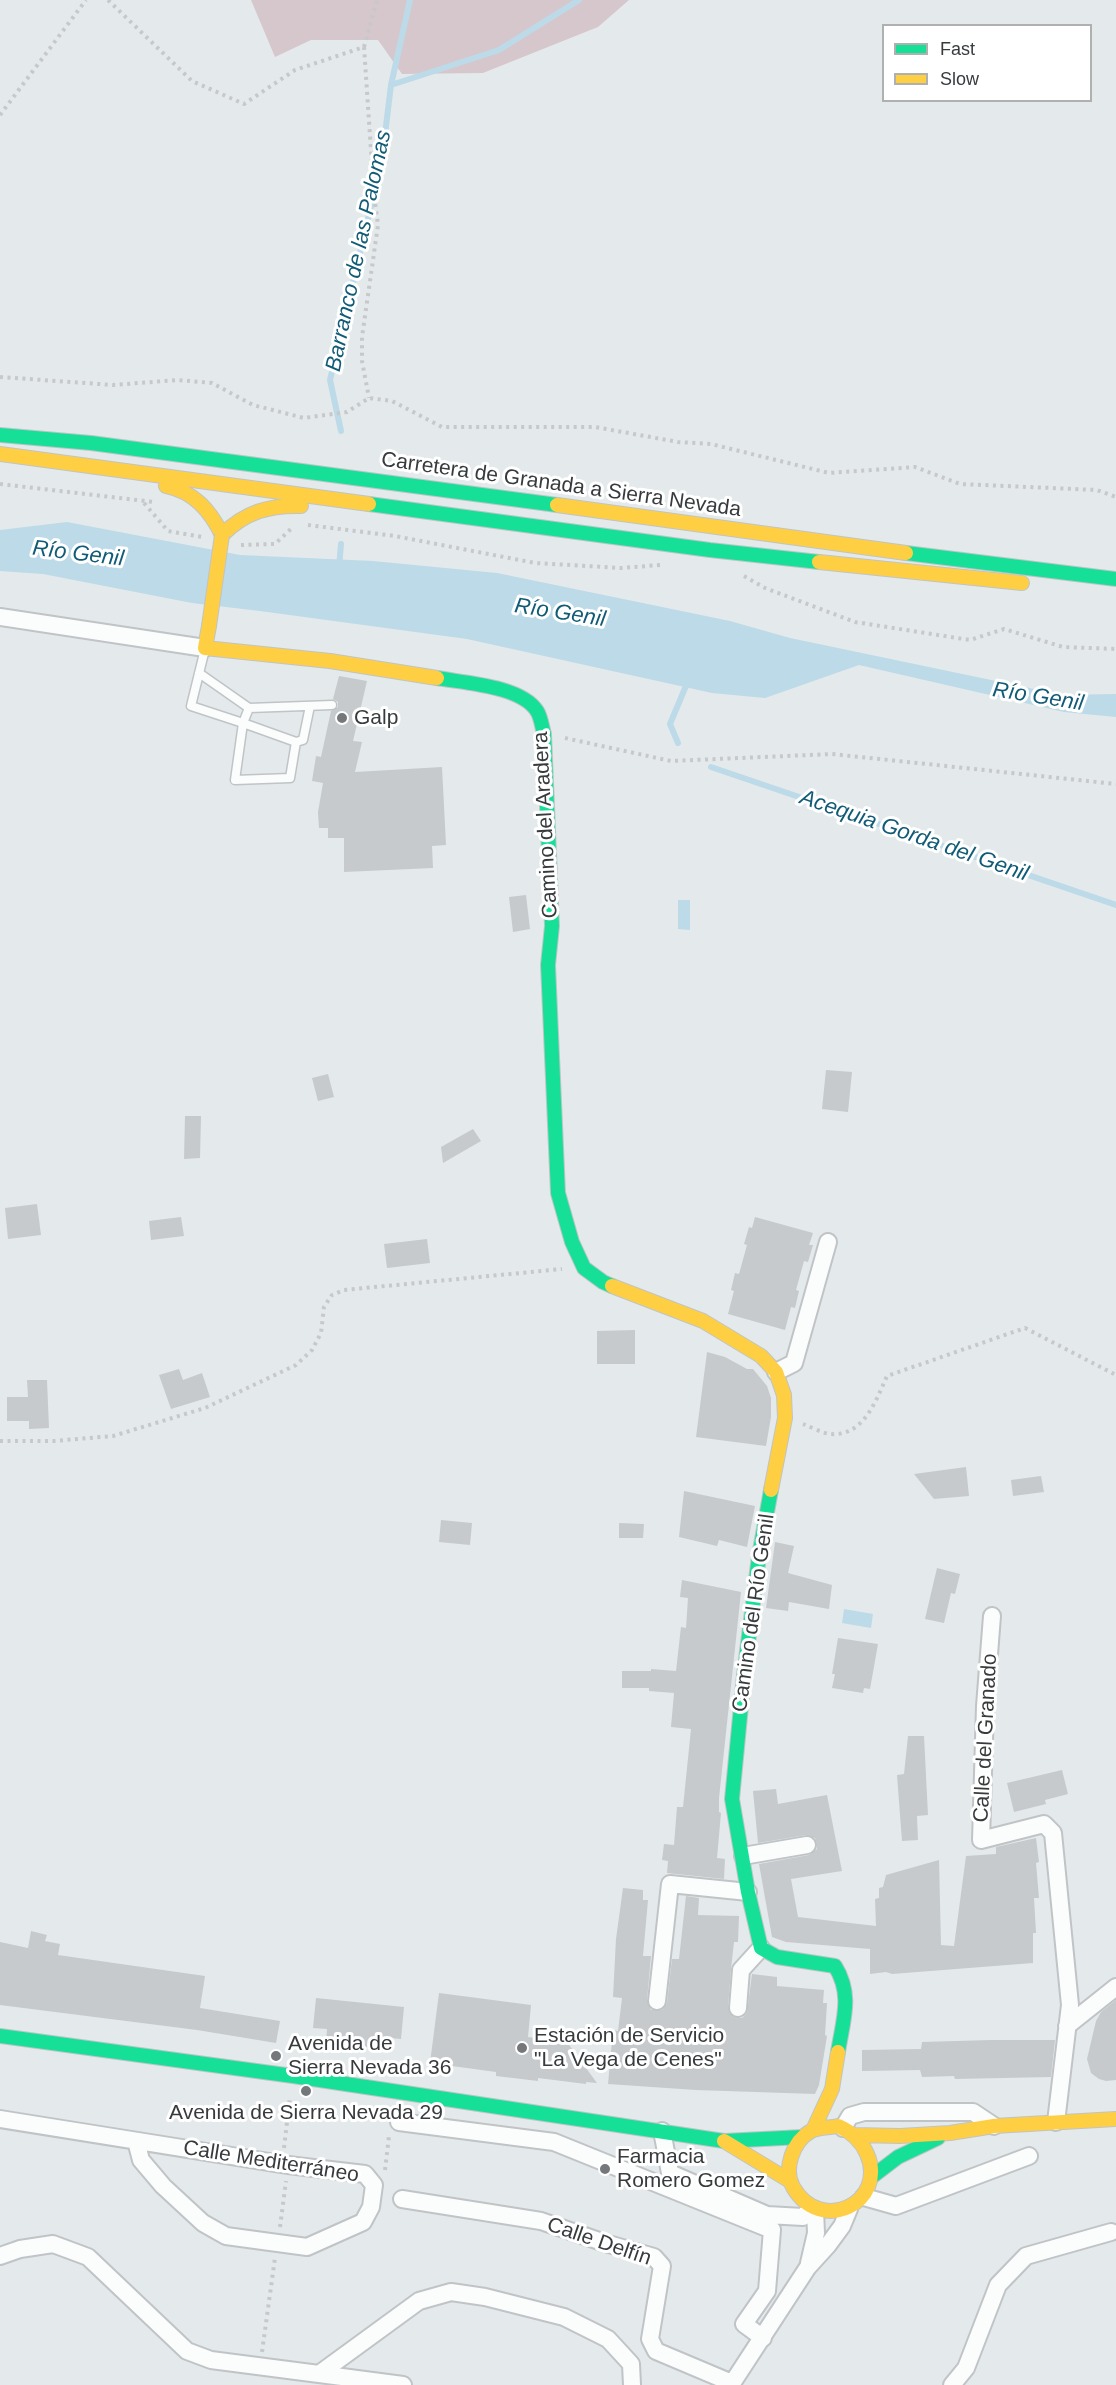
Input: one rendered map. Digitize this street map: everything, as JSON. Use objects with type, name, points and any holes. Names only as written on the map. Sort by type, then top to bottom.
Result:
[{"type":"street","name":"Carretera de Granada a Sierra Nevada","points":[[0,435],[91,443],[858,547],[1116,579]]},
{"type":"street","points":[[91,443],[135,458],[222,471],[238,495],[235,521]]},
{"type":"street","name":"Carretera de Granada a Sierra Nevada","points":[[0,454],[710,550],[1035,584]]},
{"type":"street","points":[[42,460],[81,475],[179,488],[193,496],[216,522],[221,539],[205,648]]},
{"type":"street","points":[[216,522],[220,499],[232,485],[248,476],[422,497],[464,492]]},
{"type":"street","points":[[221,539],[235,521],[258,509],[281,504],[301,506],[341,500]]},
{"type":"street","points":[[1058,586],[1116,591]]},
{"type":"street","name":"Camino del Aradera","points":[[0,617],[365,671],[490,687],[523,697],[538,712],[544,734],[552,926],[548,965],[558,1193],[572,1242],[584,1268]]},
{"type":"street","points":[[584,1268],[603,1282],[703,1321],[762,1356],[776,1372],[794,1363],[828,1242]]},
{"type":"street","name":"Camino del Río Genil","points":[[761,1947],[748,1892],[732,1799],[759,1556],[785,1418],[784,1395],[776,1372]]},
{"type":"street","name":"Calle del Granado","points":[[992,1616],[985,1706],[981,1840],[1044,1824],[1053,1833],[1070,2005],[1056,2122]]},
{"type":"street","points":[[742,1856],[807,1845]]},
{"type":"street","points":[[657,2001],[670,1884],[748,1892]]},
{"type":"street","points":[[738,2008],[741,1970],[761,1947],[777,1957],[835,1966],[843,1979],[847,1999],[832,2090],[808,2133],[791,2157],[790,2181],[797,2196],[813,2209],[832,2213],[849,2209],[864,2197],[873,2176],[898,2157],[950,2133]]},
{"type":"street","points":[[1067,2026],[1116,1987]]},
{"type":"street","points":[[0,2036],[293,2076],[724,2140],[845,2130],[900,2136],[950,2133],[994,2126],[1116,2119]]},
{"type":"street","points":[[832,2090],[845,2130],[870,2155],[873,2176]]},
{"type":"street","points":[[845,2130],[850,2116],[864,2112],[973,2112],[994,2126]]},
{"type":"street","name":"Calle Mediterráneo","points":[[0,2119],[136,2140],[285,2165],[365,2174],[374,2185],[371,2207],[363,2222],[307,2247],[226,2236],[203,2223],[163,2186],[141,2160],[136,2140]]},
{"type":"street","points":[[394,2123],[554,2142],[772,2230],[767,2291],[744,2324],[763,2338]]},
{"type":"street","points":[[662,2131],[670,2173],[767,2215],[803,2217],[813,2209]]},
{"type":"street","points":[[724,2140],[790,2181]]},
{"type":"street","points":[[864,2197],[896,2206],[1029,2156]]},
{"type":"street","name":"Calle Delfín","points":[[402,2199],[541,2221],[654,2257],[662,2266],[650,2338],[656,2351],[731,2384]]},
{"type":"street","points":[[808,2267],[816,2233],[813,2209]]},
{"type":"street","points":[[731,2384],[808,2267],[842,2226],[849,2209]]},
{"type":"street","points":[[952,2385],[966,2368],[998,2285],[1026,2256],[1111,2232]]},
{"type":"street","points":[[0,2256],[20,2249],[53,2244],[88,2257],[187,2351],[211,2360],[403,2385]]},
{"type":"street","points":[[319,2374],[418,2301],[451,2292],[485,2297],[564,2317],[608,2339],[631,2364],[632,2385]]},
{"type":"lane","points":[[205,648],[191,706],[296,742],[303,740],[310,706]]},
{"type":"lane","points":[[199,673],[249,708],[332,705]]},
{"type":"lane","points":[[249,708],[243,723],[235,780],[290,778],[296,742]]},
{"type":"path","points":[[0,115],[86,0]]},
{"type":"path","points":[[108,0],[192,81],[244,104],[295,69],[364,47]]},
{"type":"path","points":[[369,398],[362,361],[362,337],[378,225],[364,47],[376,0]]},
{"type":"path","points":[[0,377],[113,386],[178,380],[212,383],[253,405],[304,418],[347,412],[369,398],[392,400],[442,427],[595,427],[678,442],[711,444],[829,473],[915,467],[960,484],[1097,490],[1116,497]]},
{"type":"path","points":[[0,483],[144,502],[168,531],[221,539],[240,545],[275,544],[296,524]]},
{"type":"path","points":[[307,525],[395,536],[535,562],[621,568],[662,565]]},
{"type":"path","points":[[737,575],[748,577],[765,588],[855,622],[970,640],[1004,629],[1063,647],[1116,649]]},
{"type":"path","points":[[544,734],[670,761],[832,754],[1116,784]]},
{"type":"path","points":[[0,1441],[54,1441],[112,1436],[205,1408],[296,1365],[312,1350],[321,1333],[324,1307],[332,1295],[344,1290],[584,1268]]},
{"type":"path","points":[[785,1418],[830,1434],[850,1431],[869,1414],[887,1376],[1026,1328],[1116,1375]]},
{"type":"path","points":[[259,2368],[278,2242],[293,2076]]},
{"type":"path","points":[[385,2171],[394,2123]]},
{"type":"shaded area","points":[[251,0],[629,0],[598,27],[483,73],[402,74],[378,40],[311,40],[275,57]]},
{"type":"water","name":"Río Genil","points":[[67,522],[240,555],[373,561],[497,573],[730,621],[790,638],[1063,695],[1116,694],[1116,717],[1064,712],[859,665],[765,698],[712,693],[467,639],[192,603],[43,574],[0,571],[0,530]]},
{"type":"water","points":[[678,900],[690,900],[690,930],[678,929]]},
{"type":"water","points":[[844,1609],[873,1614],[871,1628],[842,1623]]},
{"type":"building","points":[[339,676],[367,681],[353,741],[362,742],[355,772],[442,767],[446,845],[432,846],[433,868],[344,872],[344,838],[328,838],[328,828],[319,828],[318,812],[323,783],[312,781],[316,756],[321,757],[331,711],[338,707],[338,702],[333,699]]},
{"type":"building","points":[[526,895],[530,929],[513,932],[509,897]]},
{"type":"building","points":[[826,1070],[852,1072],[848,1112],[822,1109]]},
{"type":"building","points":[[328,1074],[334,1097],[318,1101],[312,1078]]},
{"type":"building","points":[[185,1116],[201,1116],[200,1158],[184,1159]]},
{"type":"building","points":[[473,1129],[481,1141],[443,1163],[441,1147]]},
{"type":"building","points":[[37,1204],[41,1235],[8,1239],[5,1208]]},
{"type":"building","points":[[181,1217],[184,1236],[151,1240],[149,1221]]},
{"type":"building","points":[[755,1217],[813,1233],[809,1245],[813,1245],[808,1262],[804,1261],[796,1290],[799,1291],[795,1308],[791,1307],[785,1330],[728,1314],[734,1291],[731,1290],[735,1273],[739,1274],[747,1245],[744,1244]]},
{"type":"building","points":[[427,1239],[430,1263],[387,1268],[384,1244]]},
{"type":"building","points":[[635,1330],[635,1364],[597,1364],[597,1331]]},
{"type":"building","points":[[707,1352],[725,1357],[747,1369],[753,1369],[767,1386],[771,1398],[771,1417],[766,1446],[696,1437]]},
{"type":"building","points":[[179,1369],[183,1380],[202,1373],[210,1397],[171,1409],[159,1375]]},
{"type":"building","points":[[27,1380],[47,1380],[49,1428],[29,1429],[29,1421],[7,1421],[7,1397],[28,1397]]},
{"type":"building","points":[[966,1467],[969,1496],[934,1499],[914,1474]]},
{"type":"building","points":[[1041,1476],[1044,1492],[1013,1496],[1011,1480]]},
{"type":"building","points":[[684,1491],[755,1506],[747,1547],[719,1540],[717,1546],[679,1537]]},
{"type":"building","points":[[441,1520],[472,1523],[470,1545],[439,1542]]},
{"type":"building","points":[[619,1523],[644,1524],[643,1538],[619,1538]]},
{"type":"building","points":[[775,1542],[794,1546],[788,1573],[832,1585],[829,1609],[789,1602],[788,1611],[766,1608]]},
{"type":"building","points":[[937,1568],[960,1574],[955,1594],[951,1593],[944,1623],[925,1619]]},
{"type":"building","points":[[682,1580],[741,1592],[719,1798],[719,1812],[721,1813],[717,1858],[725,1859],[724,1879],[667,1873],[668,1861],[662,1860],[664,1844],[674,1845],[677,1807],[683,1807],[691,1729],[671,1727],[674,1693],[649,1691],[649,1688],[622,1688],[622,1671],[651,1671],[651,1669],[676,1671],[681,1627],[686,1628],[688,1598],[680,1597]]},
{"type":"building","points":[[838,1638],[878,1644],[870,1689],[864,1688],[863,1693],[832,1688]]},
{"type":"building","points":[[908,1736],[924,1736],[928,1815],[917,1816],[918,1840],[902,1841],[897,1775],[904,1774]]},
{"type":"building","points":[[1062,1770],[1068,1794],[1045,1800],[1046,1804],[1014,1812],[1007,1783]]},
{"type":"building","points":[[776,1789],[778,1804],[827,1795],[842,1871],[791,1879],[798,1917],[876,1926],[875,1899],[879,1898],[879,1888],[883,1887],[886,1875],[939,1860],[941,1945],[954,1946],[966,1856],[996,1854],[996,1847],[1036,1838],[1039,1898],[1034,1898],[1036,1933],[1033,1933],[1033,1963],[870,1974],[870,1949],[786,1942],[772,1937],[759,1864],[809,1855],[817,1849],[815,1838],[806,1835],[758,1843],[753,1791]]},
{"type":"building","points":[[623,1888],[643,1890],[643,1900],[648,1900],[643,1956],[651,1956],[647,2000],[651,2010],[662,2010],[667,2003],[672,1959],[679,1959],[686,1896],[699,1898],[698,1915],[739,1916],[738,1942],[734,1942],[728,2007],[733,2017],[742,2018],[747,2013],[752,1974],[777,1977],[777,1986],[824,1990],[823,2003],[827,2003],[825,2035],[827,2036],[819,2085],[815,2094],[608,2084],[613,2030],[618,2031],[622,1998],[613,1997],[616,1939]]},
{"type":"building","points":[[31,1931],[47,1935],[45,1941],[60,1944],[58,1955],[205,1976],[200,2008],[280,2021],[276,2043],[197,2030],[0,2005],[0,1942],[28,1948]]},
{"type":"building","points":[[439,1993],[531,2005],[528,2037],[567,2042],[597,2083],[586,2082],[586,2084],[538,2078],[538,2081],[496,2076],[496,2072],[430,2063]]},
{"type":"building","points":[[316,1998],[404,2007],[401,2039],[390,2038],[389,2049],[326,2043],[327,2029],[313,2028]]},
{"type":"building","points":[[1116,2000],[1116,2080],[1106,2081],[1091,2073],[1087,2059],[1096,2021],[1101,2012]]},
{"type":"building","points":[[1055,2040],[1051,2077],[955,2079],[954,2076],[922,2077],[920,2070],[862,2071],[862,2050],[921,2049],[922,2042]]},
{"type":"waterway","name":"Barranco de las Palomas","points":[[341,431],[330,380],[382,159],[391,85],[410,0]]},
{"type":"waterway","points":[[391,85],[499,50],[579,0]]},
{"type":"waterway","name":"Barranco de las Palomas","points":[[339,568],[341,544]]},
{"type":"waterway","name":"Acequia Gorda del Genil","points":[[678,743],[670,724],[688,681]]},
{"type":"waterway","name":"Acequia Gorda del Genil","points":[[711,767],[1116,905]]},
{"type":"traffic: fast","points":[[0,435],[91,443],[557,505]]},
{"type":"traffic: fast","points":[[369,504],[710,550],[819,562]]},
{"type":"traffic: fast","points":[[906,553],[1116,579]]},
{"type":"traffic: fast","points":[[437,678],[491,687],[519,696],[537,711],[540,719],[544,734],[552,926],[548,965],[558,1193],[572,1242],[584,1268],[612,1286]]},
{"type":"traffic: fast","points":[[771,1490],[759,1556],[732,1799],[748,1892],[761,1948],[777,1957],[835,1966],[841,1977],[845,2008],[838,2052]]},
{"type":"traffic: fast","points":[[0,2036],[293,2076],[724,2141],[802,2137]]},
{"type":"traffic: fast","points":[[873,2176],[898,2157],[938,2138]]},
{"type":"traffic: slow","points":[[0,454],[369,504]]},
{"type":"traffic: slow","points":[[166,486],[185,493],[200,503],[222,535],[249,515],[278,507],[301,506]]},
{"type":"traffic: slow","points":[[557,505],[906,553]]},
{"type":"traffic: slow","points":[[209,626],[222,535]]},
{"type":"traffic: slow","points":[[819,562],[1022,583]]},
{"type":"traffic: slow","points":[[209,626],[205,648],[330,661],[437,678]]},
{"type":"traffic: slow","points":[[612,1286],[703,1321],[761,1356],[776,1372],[784,1395],[785,1418],[771,1490]]},
{"type":"traffic: slow","points":[[813,2130],[832,2089],[838,2052]]},
{"type":"traffic: slow","points":[[855,2135],[900,2136],[950,2133],[994,2126],[1116,2119]]},
{"type":"traffic: slow","points":[[838,2126],[848,2131],[865,2149],[871,2171],[868,2186],[860,2198],[848,2207],[834,2211],[819,2209],[805,2202],[793,2187],[790,2180],[790,2164],[799,2141],[811,2131],[838,2126]]},
{"type":"traffic: slow","points":[[724,2141],[790,2181]]},
{"type":"place","name":"Galp","points":[[342,718]]},
{"type":"place","name":"Estación de Servicio \"La Vega de Cenes\"","points":[[522,2048]]},
{"type":"place","name":"Avenida de Sierra Nevada 36","points":[[276,2056]]},
{"type":"place","name":"Avenida de Sierra Nevada 29","points":[[306,2091]]},
{"type":"place","name":"Farmacia Romero Gomez","points":[[605,2169]]}]
